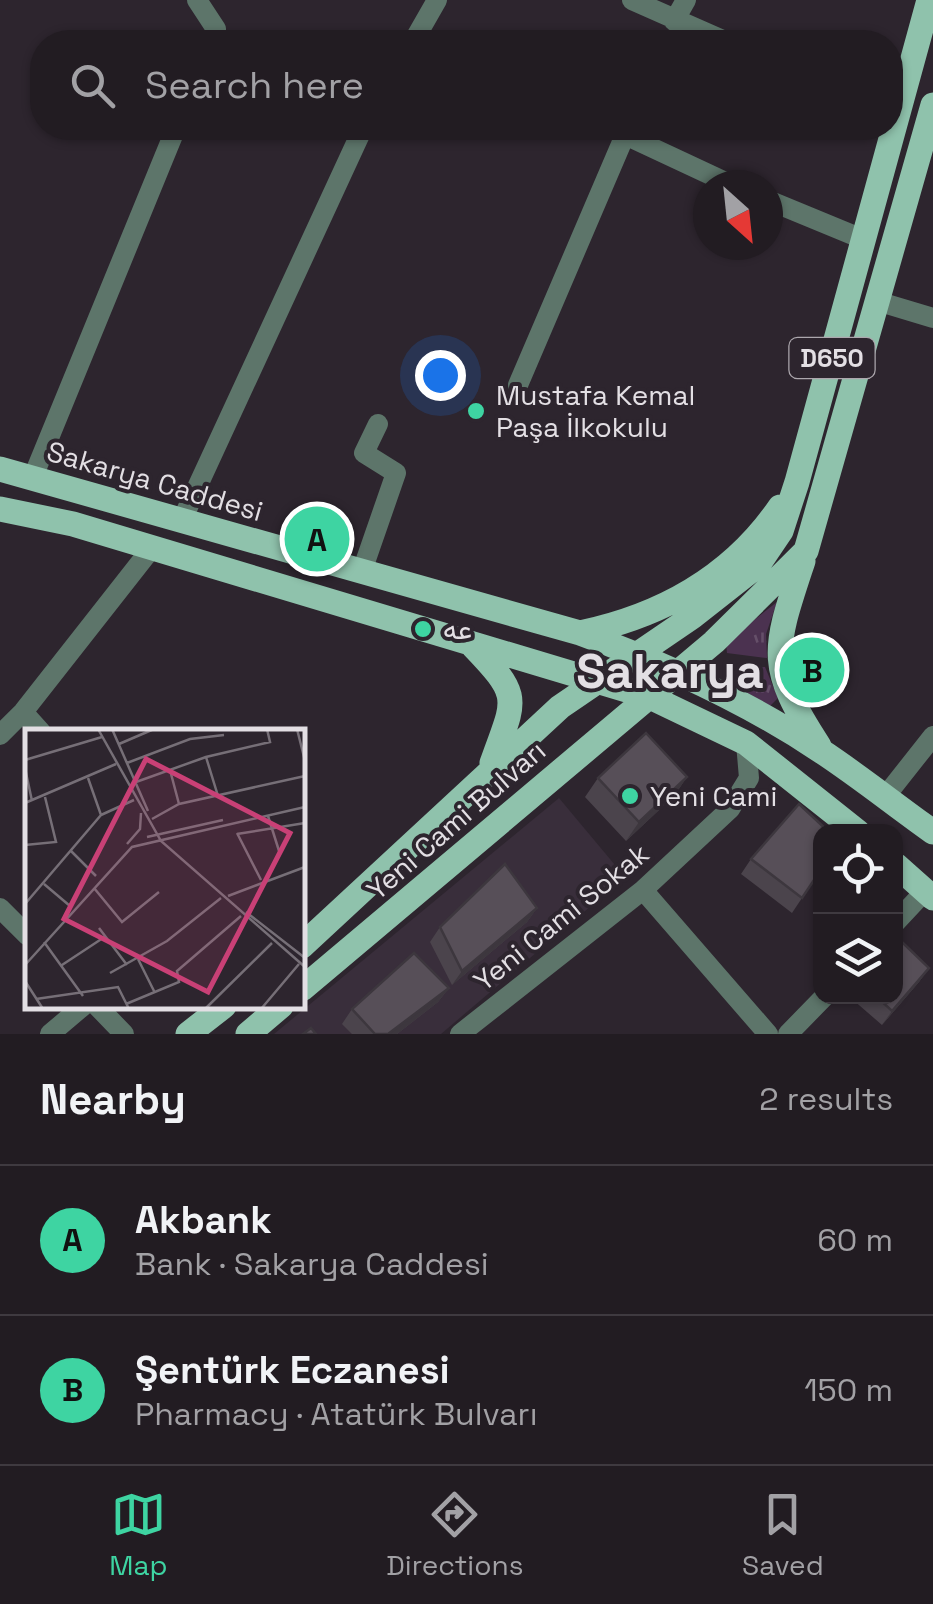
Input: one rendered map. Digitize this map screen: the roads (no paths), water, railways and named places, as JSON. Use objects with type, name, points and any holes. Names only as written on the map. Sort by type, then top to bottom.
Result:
[{"type":"main road","name":"D650","points":[[903,98],[929,0]]},
{"type":"main road","points":[[933,105],[880,302],[779,632],[777,662],[798,715],[821,750],[933,832]]},
{"type":"main road","name":"D650","points":[[637,654],[758,564],[781,531],[892,140]]},
{"type":"main road","name":"Sakarya Caddesi","points":[[0,469],[580,634],[679,671],[821,750]]},
{"type":"main road","points":[[580,634],[620,625],[679,602],[770,522],[797,482]]},
{"type":"main road","points":[[0,508],[466,639],[650,697],[746,743],[848,824]]},
{"type":"main road","name":"Yeni Cami Bulvarı","points":[[305,986],[650,697],[775,586],[806,551]]},
{"type":"main road","points":[[466,639],[506,681],[511,693],[512,710],[490,768]]},
{"type":"main road","name":"Yeni Cami Bulvarı","points":[[308,933],[490,768],[637,654]]},
{"type":"main road","points":[[612,725],[653,712],[683,712]]},
{"type":"main road","points":[[903,871],[929,895]]},
{"type":"main road","points":[[188,1034],[220,1009]]},
{"type":"main road","points":[[248,1034],[277,1009]]},
{"type":"street","points":[[197,0],[215,30]]},
{"type":"street","points":[[420,30],[438,0]]},
{"type":"street","points":[[632,0],[697,30]]},
{"type":"street","points":[[674,21],[686,0]]},
{"type":"street","points":[[33,477],[171,140]]},
{"type":"street","points":[[182,520],[357,140]]},
{"type":"street","points":[[518,385],[623,140]]},
{"type":"street","points":[[636,140],[700,170]]},
{"type":"street","points":[[783,206],[865,240]]},
{"type":"street","points":[[880,302],[933,318]]},
{"type":"street","points":[[362,571],[396,474],[364,453],[378,424]]},
{"type":"street","points":[[0,735],[24,712],[151,548]]},
{"type":"street","points":[[24,712],[38,729]]},
{"type":"street","points":[[884,798],[933,736]]},
{"type":"street","name":"Yeni Cami Sokak","points":[[462,1033],[643,890],[744,793],[751,764],[746,743]]},
{"type":"street","points":[[643,890],[768,1034]]},
{"type":"street","points":[[903,916],[929,895]]},
{"type":"street","points":[[0,908],[25,933]]},
{"type":"street","points":[[788,1034],[817,1004]]},
{"type":"street","points":[[50,1034],[80,1009]]},
{"type":"street","points":[[100,1009],[124,1034]]},
{"type":"place","name":"Mustafa Kemal Paşa İlkokulu","points":[[476,411]]},
{"type":"place","name":"Akbank","points":[[317,539]]},
{"type":"place","name":"عه","points":[[423,629]]},
{"type":"place","name":"Şentürk Eczanesi","points":[[812,670]]},
{"type":"place","name":"Yeni Cami","points":[[630,796]]},
{"type":"district","name":"Sakarya","points":[[670,671]]}]
